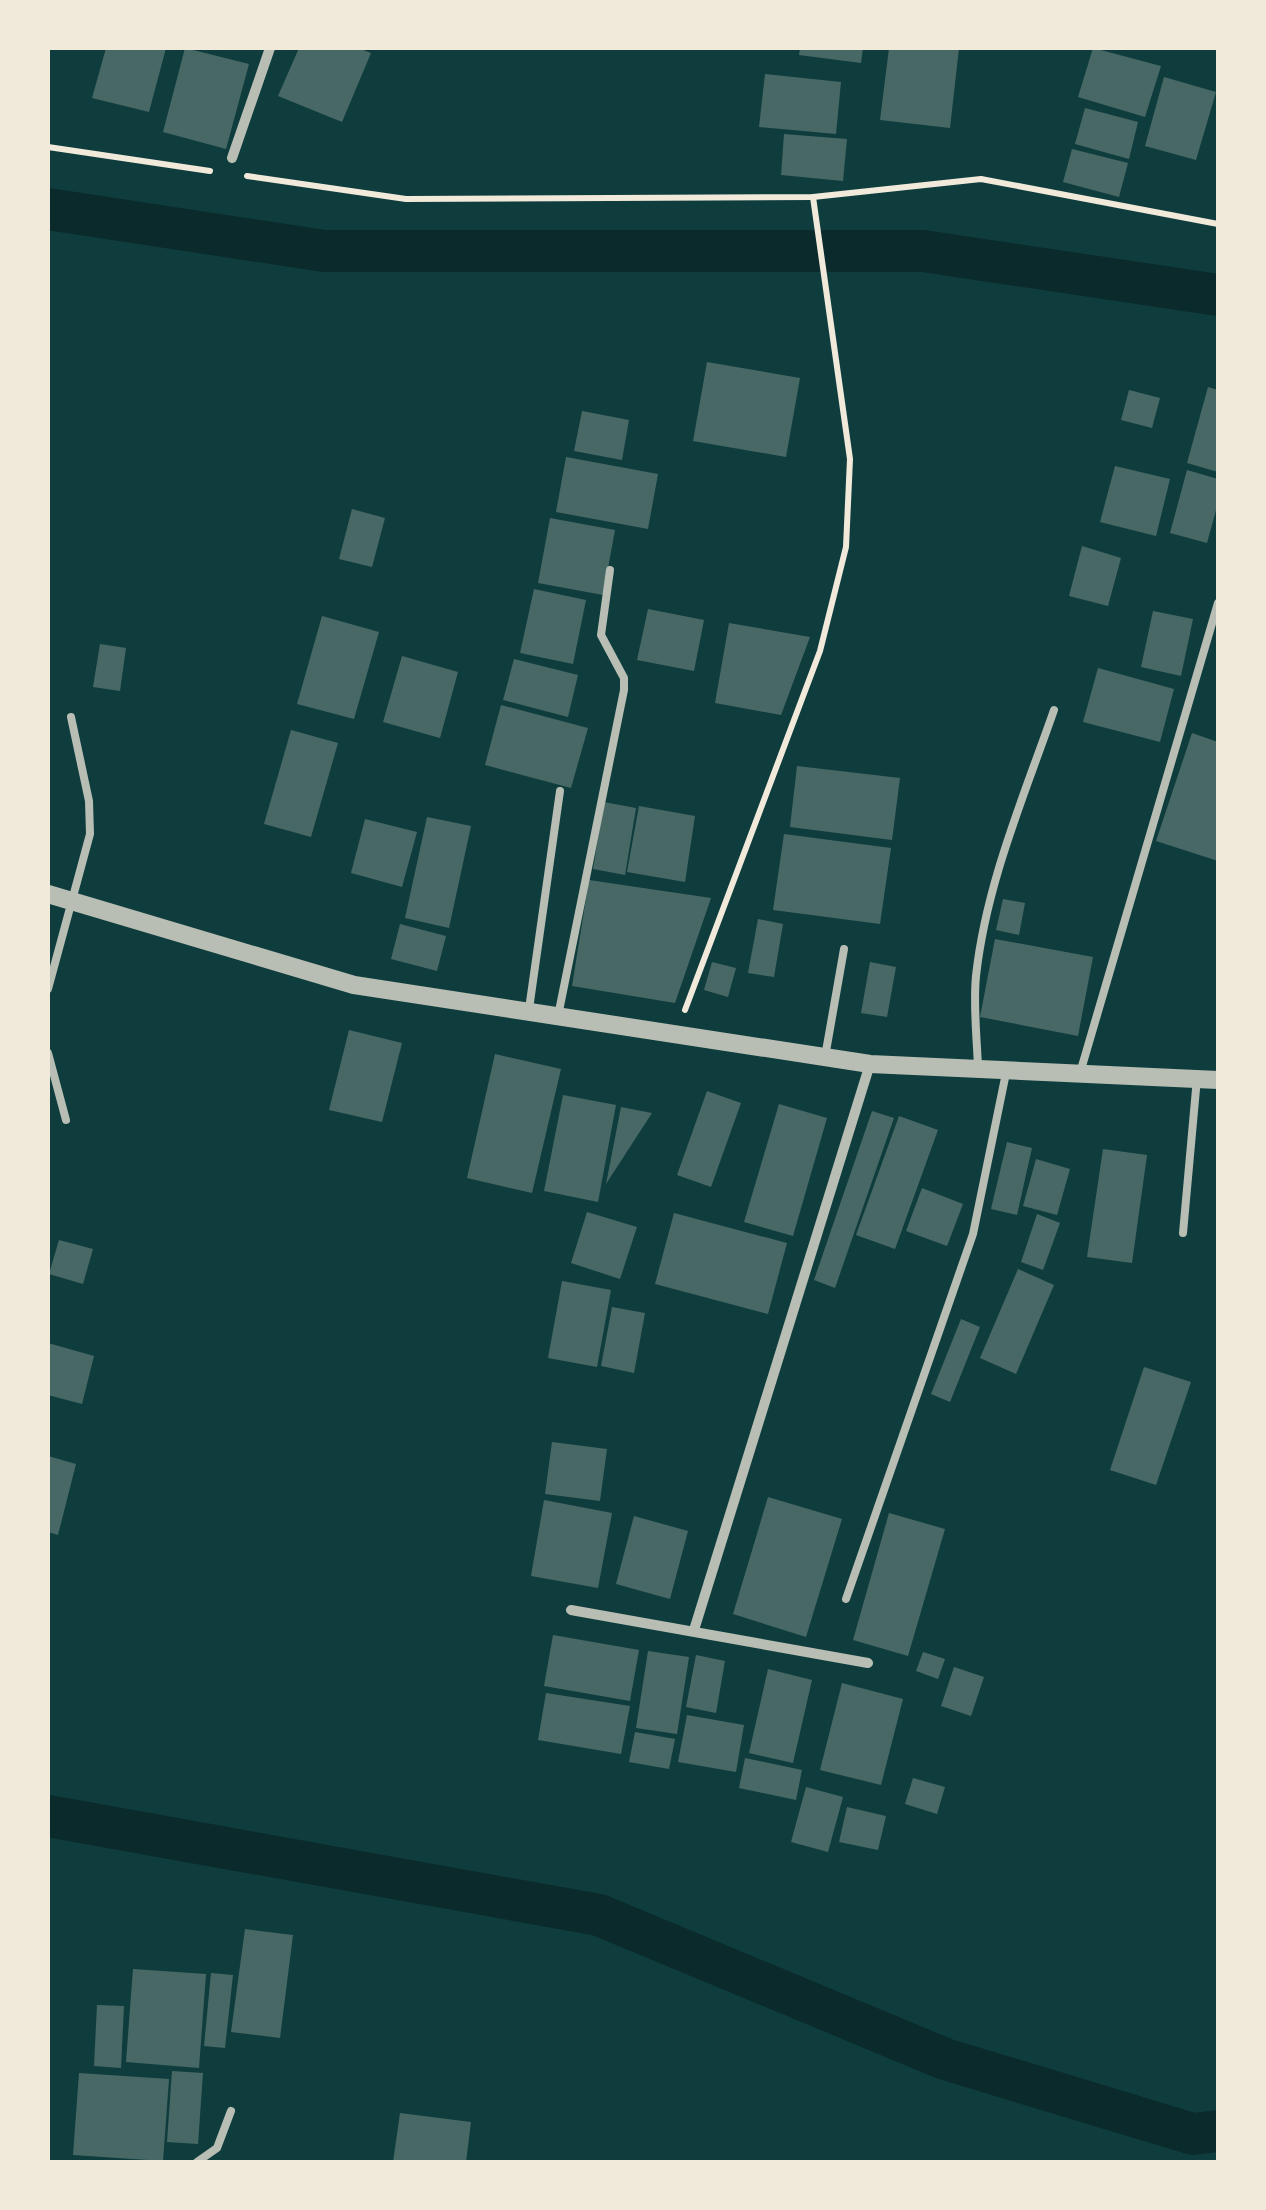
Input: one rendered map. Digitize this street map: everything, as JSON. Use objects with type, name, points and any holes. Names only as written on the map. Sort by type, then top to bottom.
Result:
[{"type":"street","points":[[232,158],[270,48]]},
{"type":"street","points":[[48,894],[354,985],[870,1064],[1218,1080]]},
{"type":"street","points":[[694,1630],[870,1064]]},
{"type":"street","points":[[571,1610],[868,1663]]},
{"type":"lane","points":[[558,1016],[624,690],[624,678],[601,634],[610,570]]},
{"type":"lane","points":[[1080,1073],[1218,603]]},
{"type":"lane","points":[[978,1069],[976,979],[984,926],[1004,853],[1054,710]]},
{"type":"lane","points":[[48,989],[90,834],[89,802],[71,716]]},
{"type":"lane","points":[[529,1011],[560,790]]},
{"type":"lane","points":[[825,1057],[844,949]]},
{"type":"lane","points":[[48,1053],[66,1120]]},
{"type":"lane","points":[[846,1599],[974,1234],[1006,1070]]},
{"type":"lane","points":[[1183,1233],[1197,1078]]},
{"type":"lane","points":[[197,2162],[217,2148],[232,2111]]},
{"type":"path","points":[[48,147],[406,200],[812,197],[981,179],[1218,224]]},
{"type":"path","points":[[678,1034],[696,973],[820,651],[846,547],[850,459],[812,197]]},
{"type":"building","points":[[106,48],[166,48],[149,112],[92,98]]},
{"type":"building","points":[[185,48],[249,64],[226,149],[163,132]]},
{"type":"building","points":[[299,48],[358,48],[371,53],[342,122],[278,96]]},
{"type":"building","points":[[800,48],[863,48],[861,63],[799,55]]},
{"type":"building","points":[[889,48],[959,48],[950,128],[880,120]]},
{"type":"building","points":[[1093,48],[1161,66],[1145,117],[1078,97]]},
{"type":"building","points":[[765,74],[841,82],[836,134],[759,127]]},
{"type":"building","points":[[1164,77],[1216,92],[1196,160],[1145,146]]},
{"type":"building","points":[[1085,108],[1138,122],[1129,159],[1075,144]]},
{"type":"building","points":[[784,134],[847,139],[843,181],[781,175]]},
{"type":"building","points":[[1072,149],[1128,163],[1119,197],[1063,182]]},
{"type":"building","points":[[707,362],[800,378],[786,457],[693,441]]},
{"type":"building","points":[[1208,387],[1218,390],[1218,472],[1187,463]]},
{"type":"building","points":[[1129,390],[1160,398],[1152,428],[1121,420]]},
{"type":"building","points":[[582,411],[629,420],[622,460],[574,451]]},
{"type":"building","points":[[566,457],[658,474],[648,529],[556,512]]},
{"type":"building","points":[[1115,466],[1170,479],[1156,536],[1100,522]]},
{"type":"building","points":[[1187,470],[1218,479],[1218,503],[1207,543],[1170,533]]},
{"type":"building","points":[[352,509],[385,518],[372,567],[339,559]]},
{"type":"building","points":[[550,518],[615,530],[603,595],[538,583]]},
{"type":"building","points":[[1082,546],[1121,558],[1108,606],[1069,596]]},
{"type":"building","points":[[534,589],[586,600],[573,664],[520,653]]},
{"type":"building","points":[[648,609],[704,620],[694,671],[637,660]]},
{"type":"building","points":[[1153,611],[1193,619],[1181,676],[1141,667]]},
{"type":"building","points":[[322,616],[379,632],[354,719],[297,704]]},
{"type":"building","points":[[729,623],[810,637],[781,715],[715,703]]},
{"type":"building","points":[[100,644],[126,648],[120,691],[93,687]]},
{"type":"building","points":[[402,656],[458,672],[440,738],[383,722]]},
{"type":"building","points":[[514,659],[578,675],[568,717],[503,700]]},
{"type":"building","points":[[1098,668],[1174,689],[1160,742],[1083,722]]},
{"type":"building","points":[[501,705],[588,728],[571,788],[485,765]]},
{"type":"building","points":[[291,730],[338,743],[311,837],[264,824]]},
{"type":"building","points":[[1192,733],[1218,742],[1218,861],[1156,841]]},
{"type":"building","points":[[797,766],[900,778],[892,840],[790,827]]},
{"type":"building","points":[[604,802],[636,808],[625,875],[593,869]]},
{"type":"building","points":[[639,806],[695,816],[685,882],[627,872]]},
{"type":"building","points":[[427,817],[471,826],[449,928],[405,918]]},
{"type":"building","points":[[365,819],[417,832],[402,887],[351,873]]},
{"type":"building","points":[[784,834],[891,848],[880,924],[773,910]]},
{"type":"building","points":[[589,880],[711,898],[675,1003],[572,986]]},
{"type":"building","points":[[1003,899],[1025,903],[1019,935],[996,930]]},
{"type":"building","points":[[758,919],[783,924],[774,977],[748,973]]},
{"type":"building","points":[[400,924],[446,936],[437,971],[391,959]]},
{"type":"building","points":[[995,939],[1093,957],[1078,1036],[980,1017]]},
{"type":"building","points":[[712,962],[736,968],[728,997],[704,990]]},
{"type":"building","points":[[870,962],[896,967],[887,1017],[861,1013]]},
{"type":"building","points":[[349,1030],[402,1043],[382,1122],[329,1110]]},
{"type":"building","points":[[495,1054],[561,1069],[532,1193],[467,1178]]},
{"type":"building","points":[[707,1091],[741,1103],[711,1187],[677,1175]]},
{"type":"building","points":[[563,1095],[616,1105],[598,1202],[544,1191]]},
{"type":"building","points":[[779,1104],[827,1118],[793,1236],[744,1222]]},
{"type":"building","points":[[621,1107],[652,1113],[606,1184]]},
{"type":"building","points":[[872,1111],[894,1118],[835,1288],[814,1280]]},
{"type":"building","points":[[899,1116],[938,1130],[895,1249],[856,1235]]},
{"type":"building","points":[[1007,1142],[1032,1148],[1017,1215],[991,1209]]},
{"type":"building","points":[[1103,1149],[1147,1155],[1132,1263],[1087,1257]]},
{"type":"building","points":[[1036,1159],[1070,1169],[1057,1215],[1023,1206]]},
{"type":"building","points":[[922,1188],[963,1204],[947,1246],[906,1231]]},
{"type":"building","points":[[587,1212],[637,1227],[620,1279],[571,1263]]},
{"type":"building","points":[[674,1213],[787,1243],[768,1314],[655,1284]]},
{"type":"building","points":[[1037,1214],[1060,1223],[1043,1270],[1021,1262]]},
{"type":"building","points":[[59,1240],[93,1249],[83,1284],[49,1274]]},
{"type":"building","points":[[1018,1269],[1054,1285],[1016,1374],[980,1358]]},
{"type":"building","points":[[562,1281],[611,1290],[597,1367],[548,1358]]},
{"type":"building","points":[[612,1307],[645,1313],[634,1373],[601,1366]]},
{"type":"building","points":[[961,1319],[980,1327],[950,1402],[931,1394]]},
{"type":"building","points":[[48,1343],[94,1356],[82,1404],[48,1395]]},
{"type":"building","points":[[1144,1367],[1191,1382],[1156,1485],[1110,1470]]},
{"type":"building","points":[[552,1442],[607,1449],[600,1501],[545,1494]]},
{"type":"building","points":[[48,1456],[76,1464],[58,1535],[48,1532]]},
{"type":"building","points":[[768,1497],[842,1519],[806,1637],[733,1614]]},
{"type":"building","points":[[544,1500],[612,1513],[598,1588],[531,1576]]},
{"type":"building","points":[[889,1513],[945,1529],[908,1656],[853,1640]]},
{"type":"building","points":[[634,1516],[688,1531],[670,1599],[616,1584]]},
{"type":"building","points":[[553,1635],[639,1650],[630,1701],[544,1686]]},
{"type":"building","points":[[648,1651],[689,1657],[677,1734],[636,1728]]},
{"type":"building","points":[[923,1652],[945,1659],[938,1679],[916,1671]]},
{"type":"building","points":[[696,1655],[725,1661],[716,1713],[686,1707]]},
{"type":"building","points":[[954,1667],[984,1677],[971,1716],[941,1706]]},
{"type":"building","points":[[768,1669],[812,1680],[793,1763],[749,1753]]},
{"type":"building","points":[[842,1683],[903,1699],[881,1785],[820,1770]]},
{"type":"building","points":[[546,1693],[630,1706],[621,1754],[538,1740]]},
{"type":"building","points":[[687,1715],[744,1725],[736,1772],[678,1762]]},
{"type":"building","points":[[635,1732],[675,1739],[669,1769],[629,1762]]},
{"type":"building","points":[[745,1758],[802,1770],[796,1800],[739,1788]]},
{"type":"building","points":[[913,1778],[945,1787],[937,1814],[905,1804]]},
{"type":"building","points":[[806,1787],[843,1797],[828,1852],[791,1842]]},
{"type":"building","points":[[847,1807],[886,1816],[878,1850],[839,1842]]},
{"type":"building","points":[[245,1929],[293,1935],[280,2038],[231,2032]]},
{"type":"building","points":[[133,1969],[206,1974],[199,2068],[126,2062]]},
{"type":"building","points":[[211,1973],[233,1975],[225,2048],[204,2046]]},
{"type":"building","points":[[97,2005],[124,2006],[121,2068],[94,2066]]},
{"type":"building","points":[[172,2071],[203,2073],[198,2144],[167,2142]]},
{"type":"building","points":[[79,2073],[169,2079],[163,2161],[73,2155]]},
{"type":"building","points":[[400,2113],[471,2122],[466,2162],[393,2162]]},
{"type":"waterway","points":[[48,209],[324,251],[923,251],[1218,295]]},
{"type":"waterway","points":[[48,1816],[599,1915],[945,2059],[1193,2134],[1218,2131]]}]
